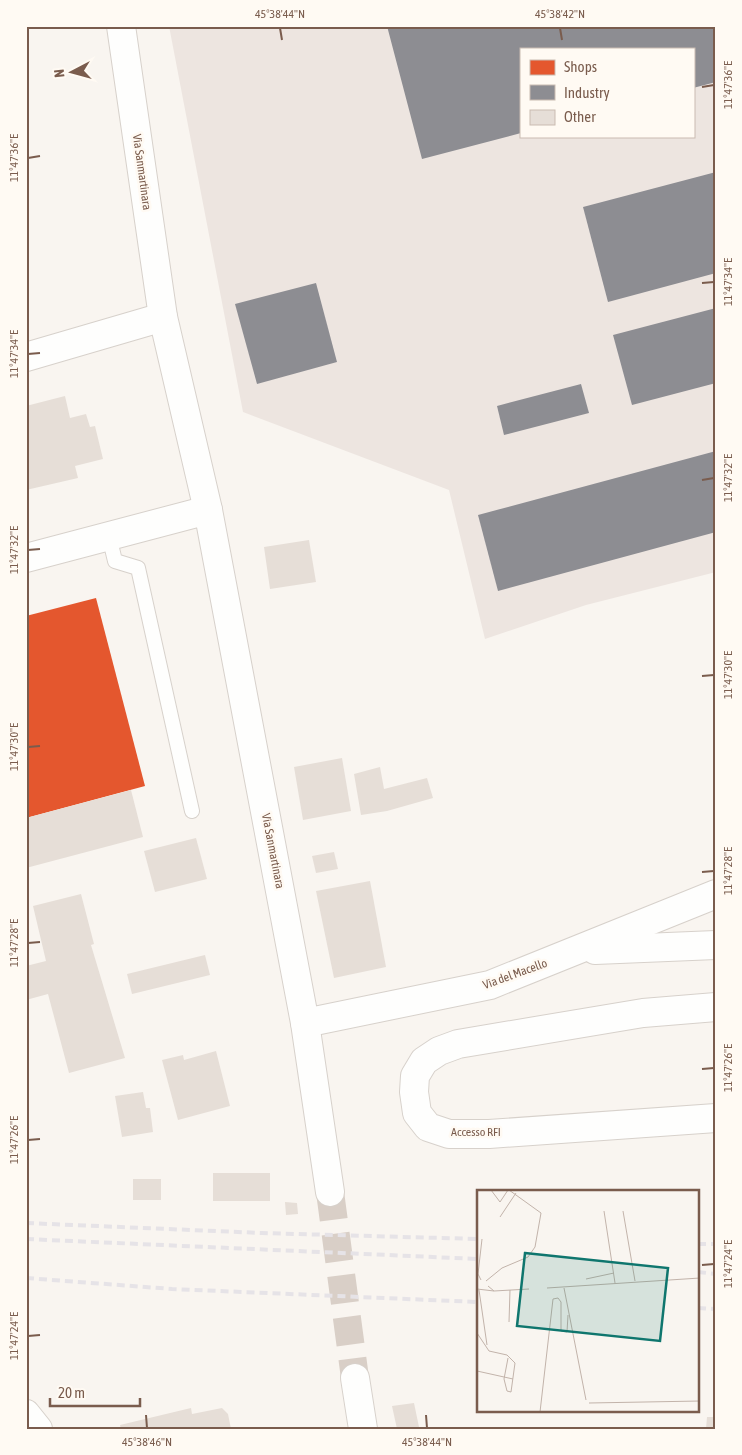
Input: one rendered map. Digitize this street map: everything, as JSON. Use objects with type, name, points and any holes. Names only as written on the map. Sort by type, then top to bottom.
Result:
[{"type":"street","name":"Via Sanmartinara","points":[[121,26],[163,317],[208,510],[305,1023],[330,1192]]},
{"type":"street","points":[[26,357],[163,317]]},
{"type":"street","points":[[26,558],[208,510]]},
{"type":"street","name":"Via del Macello","points":[[305,1023],[490,985],[716,894]]},
{"type":"street","points":[[573,952],[716,946]]},
{"type":"street","name":"Accesso RFI","points":[[716,1007],[643,1013],[458,1044],[439,1051],[424,1061],[415,1076],[414,1092],[417,1113],[428,1127],[449,1134],[489,1134],[716,1118]]},
{"type":"street","points":[[356,1378],[363,1429]]},
{"type":"street","points":[[26,1414],[38,1429]]},
{"type":"lane","points":[[109,536],[115,561],[138,568],[192,811]]},
{"type":"shaded area","points":[[169,26],[716,26],[716,572],[586,605],[485,639],[449,490],[243,412]]},
{"type":"building: Shops","points":[[96,598],[145,786],[26,818],[26,616]]},
{"type":"building: Industry","points":[[387,26],[716,26],[716,82],[694,88],[694,48],[520,48],[520,133],[422,159]]},
{"type":"building: Industry","points":[[716,172],[716,273],[608,302],[583,207]]},
{"type":"building: Industry","points":[[316,283],[337,362],[257,384],[235,304]]},
{"type":"building: Industry","points":[[716,308],[716,383],[632,405],[613,335]]},
{"type":"building: Industry","points":[[581,384],[589,413],[504,435],[497,406]]},
{"type":"building: Industry","points":[[716,451],[716,532],[498,591],[478,515]]},
{"type":"building: Other","points":[[65,396],[70,418],[86,414],[90,427],[95,426],[103,459],[75,466],[78,478],[26,490],[26,406]]},
{"type":"building: Other","points":[[309,540],[316,582],[270,589],[264,547]]},
{"type":"building: Other","points":[[342,758],[351,811],[303,820],[294,767]]},
{"type":"building: Other","points":[[380,767],[384,789],[427,778],[433,798],[387,811],[361,815],[354,774]]},
{"type":"building: Other","points":[[131,790],[143,837],[26,868],[26,818]]},
{"type":"building: Other","points":[[196,838],[207,879],[155,892],[144,851]]},
{"type":"building: Other","points":[[334,852],[338,869],[316,873],[312,856]]},
{"type":"building: Other","points":[[370,881],[386,967],[334,978],[316,891]]},
{"type":"building: Other","points":[[81,894],[94,944],[91,945],[125,1058],[69,1073],[48,994],[26,1000],[26,966],[46,961],[33,906]]},
{"type":"building: Other","points":[[205,955],[210,975],[132,994],[127,974]]},
{"type":"building: Other","points":[[216,1051],[230,1106],[178,1120],[162,1060],[183,1055],[184,1060]]},
{"type":"building: Other","points":[[143,1092],[146,1108],[150,1108],[153,1132],[122,1137],[115,1096]]},
{"type":"building: Other","points":[[213,1173],[270,1173],[270,1201],[213,1201]]},
{"type":"building: Other","points":[[133,1179],[161,1179],[161,1200],[133,1200]]},
{"type":"building: Other","points":[[285,1202],[297,1203],[298,1214],[286,1215]]},
{"type":"building: Other","points":[[414,1403],[419,1427],[397,1429],[392,1406]]},
{"type":"building: Other","points":[[191,1408],[192,1414],[222,1408],[228,1414],[231,1429],[121,1429],[120,1425]]},
{"type":"building: Other","points":[[707,1417],[716,1417],[716,1429],[706,1429]]},
{"type":"tunnel","points":[[330,1192],[355,1378]]},
{"type":"railway","points":[[26,1223],[262,1233],[477,1239]]},
{"type":"railway","points":[[26,1239],[477,1259]]},
{"type":"railway","points":[[700,1244],[716,1244]]},
{"type":"railway","points":[[700,1272],[716,1274]]},
{"type":"railway","points":[[26,1278],[172,1289],[477,1302]]},
{"type":"railway","points":[[700,1308],[716,1309]]}]
